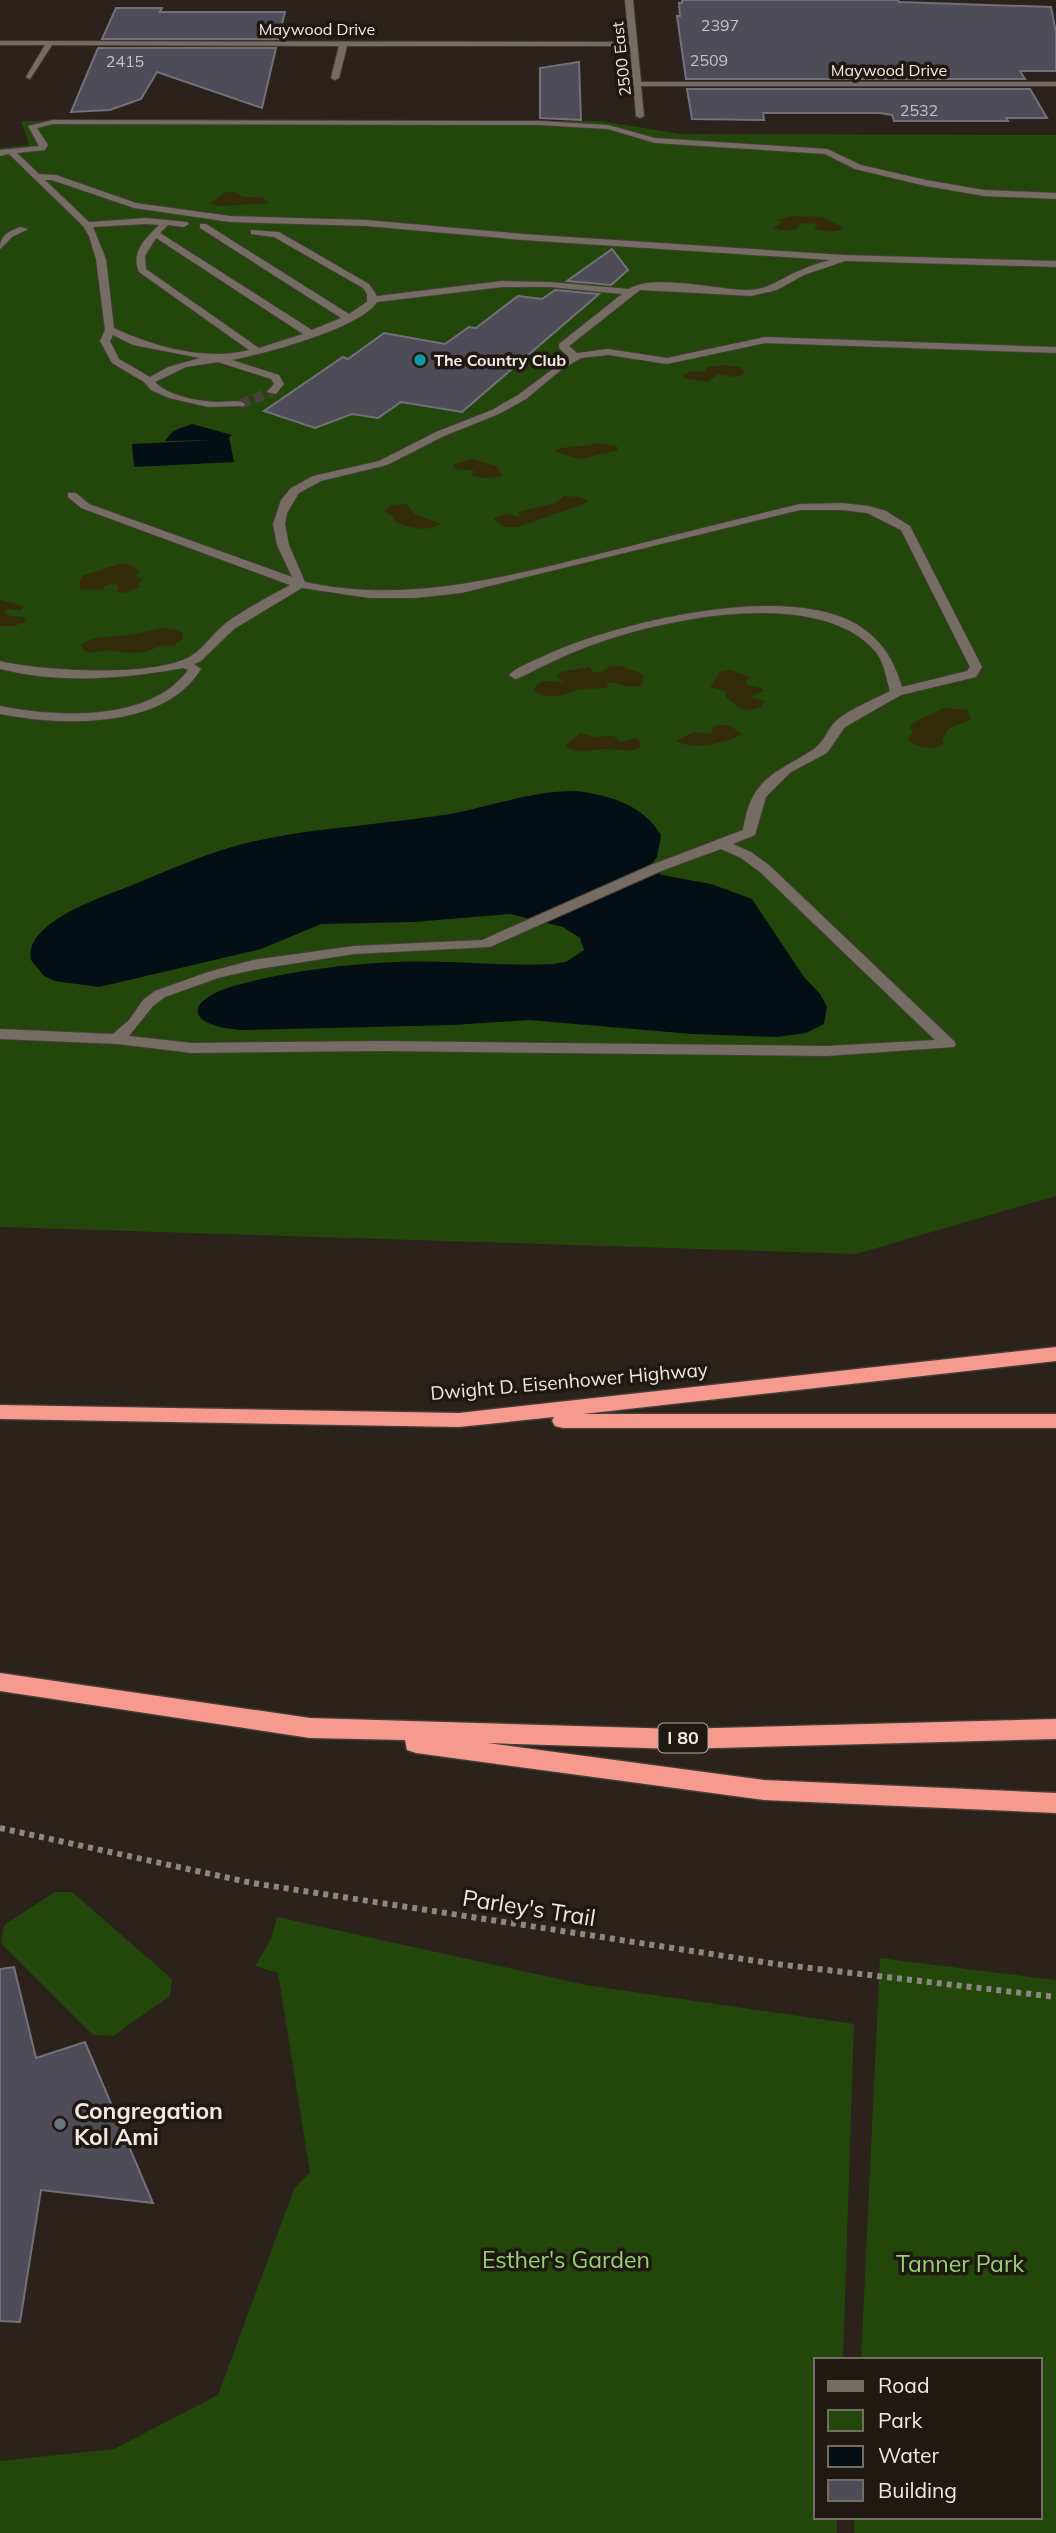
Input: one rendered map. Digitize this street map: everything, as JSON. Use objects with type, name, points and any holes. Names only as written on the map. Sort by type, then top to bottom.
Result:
[{"type":"highway","name":"Dwight D. Eisenhower Highway","points":[[0,1412],[459,1420],[1056,1354]]},
{"type":"highway","points":[[459,1420],[1056,1421]]},
{"type":"highway","name":"I 80","points":[[0,1682],[310,1728],[678,1739],[1056,1729]]},
{"type":"highway","points":[[310,1728],[764,1790],[1056,1803]]},
{"type":"street","name":"2500 East","points":[[629,0],[640,116]]},
{"type":"street","name":"Maywood Drive","points":[[0,43],[633,44]]},
{"type":"street","points":[[30,77],[50,43]]},
{"type":"street","points":[[335,78],[344,43]]},
{"type":"street","name":"Maywood Drive","points":[[637,84],[1056,84]]},
{"type":"street","points":[[0,153],[41,148],[44,145],[32,126],[52,122],[540,122],[608,127],[655,140],[827,152],[858,167],[926,183],[984,193],[1056,196]]},
{"type":"street","points":[[0,144],[13,153],[87,225],[98,244],[110,330],[105,341],[111,356],[128,370],[150,381],[155,388],[202,404],[240,404]]},
{"type":"street","points":[[36,177],[53,177],[134,205],[230,219],[366,223],[523,237],[844,258],[1056,264]]},
{"type":"street","points":[[87,225],[146,221],[276,234],[366,286],[373,299]]},
{"type":"street","points":[[165,223],[139,256],[142,270],[257,351]]},
{"type":"street","points":[[203,226],[349,319]]},
{"type":"street","points":[[0,246],[9,235],[23,229]]},
{"type":"street","points":[[155,234],[309,333]]},
{"type":"street","points":[[576,358],[563,346],[638,287],[751,293],[774,288],[801,273],[844,258]]},
{"type":"street","points":[[373,299],[414,298],[480,286],[517,284],[631,292]]},
{"type":"street","points":[[150,381],[177,366],[257,351],[349,319],[368,308],[373,299]]},
{"type":"street","points":[[110,330],[138,343],[220,359],[275,377],[279,384],[272,391]]},
{"type":"street","points":[[300,584],[282,549],[280,531],[283,509],[293,491],[309,482],[384,462],[442,433],[499,410],[515,402],[556,368],[587,353],[603,353],[642,361],[671,360],[691,358],[743,343],[765,341],[1056,350]]},
{"type":"street","points":[[72,495],[85,506],[300,584],[323,590],[381,596],[446,593],[537,575],[769,513],[831,505],[864,508],[891,516],[906,528],[976,667],[972,674],[897,692],[840,724],[822,751],[786,769],[760,794],[753,812],[750,832],[656,868],[485,944],[354,950],[253,965],[213,975],[160,994],[148,1003],[134,1023],[117,1039]]},
{"type":"street","points":[[0,665],[66,675],[140,672],[184,664],[197,658],[230,626],[300,584]]},
{"type":"street","points":[[515,675],[594,640],[668,620],[712,614],[778,611],[815,614],[842,622],[863,633],[884,656],[897,692]]},
{"type":"street","points":[[0,710],[69,720],[99,718],[125,712],[157,699],[186,682],[195,669],[184,664]]},
{"type":"street","points":[[0,1034],[117,1039],[192,1048],[383,1046],[827,1051],[948,1044],[765,869],[746,855],[721,844]]},
{"type":"path","name":"Parley's Trail","points":[[0,1828],[253,1882],[776,1964],[1056,1997]]},
{"type":"green space","points":[[21,121],[601,121],[681,134],[1056,135],[1056,1196],[856,1254],[0,1227],[0,148],[29,145]]},
{"type":"green space","points":[[55,1892],[72,1892],[172,1979],[170,1996],[113,2036],[93,2035],[1,1943],[4,1925]]},
{"type":"green space","name":"Esther's Garden","points":[[277,1917],[586,1985],[854,2024],[843,2358],[814,2358],[814,2519],[837,2519],[837,2533],[0,2533],[0,2461],[114,2449],[218,2395],[294,2189],[310,2172],[278,1973],[255,1966],[271,1939]]},
{"type":"green space","name":"Tanner Park","points":[[880,1958],[1056,1980],[1056,2533],[854,2533],[854,2519],[1042,2519],[1042,2358],[861,2358]]},
{"type":"sand","points":[[226,192],[235,192],[243,197],[261,197],[269,203],[222,206],[209,204]]},
{"type":"sand","points":[[793,216],[822,217],[844,228],[825,231],[814,228],[818,224],[802,223],[795,230],[773,228],[783,222],[777,220]]},
{"type":"sand","points":[[708,367],[740,367],[745,374],[735,377],[718,374],[708,382],[683,378],[683,375],[691,371],[705,372]]},
{"type":"sand","points":[[595,443],[617,446],[618,450],[580,459],[554,451],[585,446]]},
{"type":"sand","points":[[472,459],[497,466],[502,476],[483,478],[471,476],[475,471],[453,468],[454,464]]},
{"type":"sand","points":[[564,496],[588,501],[517,527],[506,527],[493,519],[505,514],[521,517],[518,512],[556,503]]},
{"type":"sand","points":[[406,504],[415,514],[441,524],[424,529],[412,527],[395,522],[394,517],[384,511],[390,505]]},
{"type":"sand","points":[[119,564],[131,565],[139,571],[134,576],[142,579],[138,584],[140,587],[124,593],[116,592],[119,586],[114,583],[104,586],[104,590],[81,589],[79,584],[82,576]]},
{"type":"sand","points":[[0,600],[24,606],[21,610],[8,609],[4,612],[10,616],[24,617],[26,622],[14,626],[0,626]]},
{"type":"sand","points":[[163,628],[177,630],[183,634],[182,639],[174,645],[160,646],[146,652],[126,653],[110,650],[89,653],[83,650],[81,644],[95,638],[131,635]]},
{"type":"sand","points":[[620,666],[643,674],[643,684],[633,687],[606,683],[606,688],[582,689],[551,696],[545,696],[533,689],[542,681],[563,682],[557,675],[561,672],[589,667],[594,672],[601,673],[609,667]]},
{"type":"sand","points":[[730,670],[750,677],[746,682],[748,685],[761,688],[763,691],[750,697],[765,701],[761,707],[750,710],[741,708],[725,696],[727,691],[710,687],[720,672]]},
{"type":"sand","points":[[943,708],[968,710],[971,720],[949,728],[942,739],[944,744],[940,746],[926,748],[909,741],[913,733],[910,727],[913,724]]},
{"type":"sand","points":[[728,725],[742,734],[700,746],[677,741],[693,732],[712,734],[713,727]]},
{"type":"sand","points":[[581,733],[592,737],[613,736],[621,742],[636,738],[641,742],[641,746],[629,750],[583,751],[567,748],[566,744]]},
{"type":"water","points":[[192,424],[232,435],[229,437],[234,462],[134,467],[132,444],[215,440],[165,441],[173,431]]},
{"type":"water","points":[[575,791],[624,803],[653,824],[661,835],[657,857],[649,867],[662,875],[711,884],[752,899],[804,977],[820,994],[827,1007],[824,1024],[806,1033],[777,1037],[692,1034],[529,1020],[453,1025],[241,1030],[207,1023],[200,1017],[198,1010],[201,1003],[210,996],[241,984],[289,973],[343,966],[423,961],[553,964],[566,962],[584,950],[580,938],[563,927],[510,914],[414,922],[321,924],[261,949],[99,987],[55,981],[44,976],[31,960],[32,946],[40,933],[70,912],[228,848],[284,836],[450,814],[527,796]]},
{"type":"building","points":[[682,0],[898,0],[1051,7],[1056,32],[1056,71],[1020,71],[1025,79],[686,79],[677,16],[680,16],[679,3],[682,3]]},
{"type":"building","points":[[116,8],[162,8],[160,12],[285,12],[278,39],[102,39]]},
{"type":"building","points":[[98,48],[276,48],[262,108],[157,72],[141,99],[110,110],[71,112]]},
{"type":"building","points":[[579,62],[581,120],[540,118],[540,68]]},
{"type":"building","points":[[687,89],[1030,89],[1047,118],[1006,118],[1008,121],[894,121],[892,115],[879,113],[763,113],[764,120],[692,119]]},
{"type":"building","points":[[612,249],[628,270],[611,285],[567,281]]},
{"type":"building","name":"The Country Club","points":[[555,290],[599,294],[462,412],[401,402],[378,418],[352,414],[315,428],[264,411],[343,357],[348,359],[384,333],[445,344],[469,327],[476,328],[518,296],[542,299]]},
{"type":"building","name":"Congregation Kol Ami","points":[[14,1967],[36,2058],[85,2042],[153,2203],[41,2190],[20,2322],[0,2321],[0,1969]]},
{"type":"tunnel","points":[[240,404],[272,392]]},
{"type":"place","name":"The Country Club","points":[[420,360]]},
{"type":"place","name":"Congregation Kol Ami","points":[[60,2124]]}]
